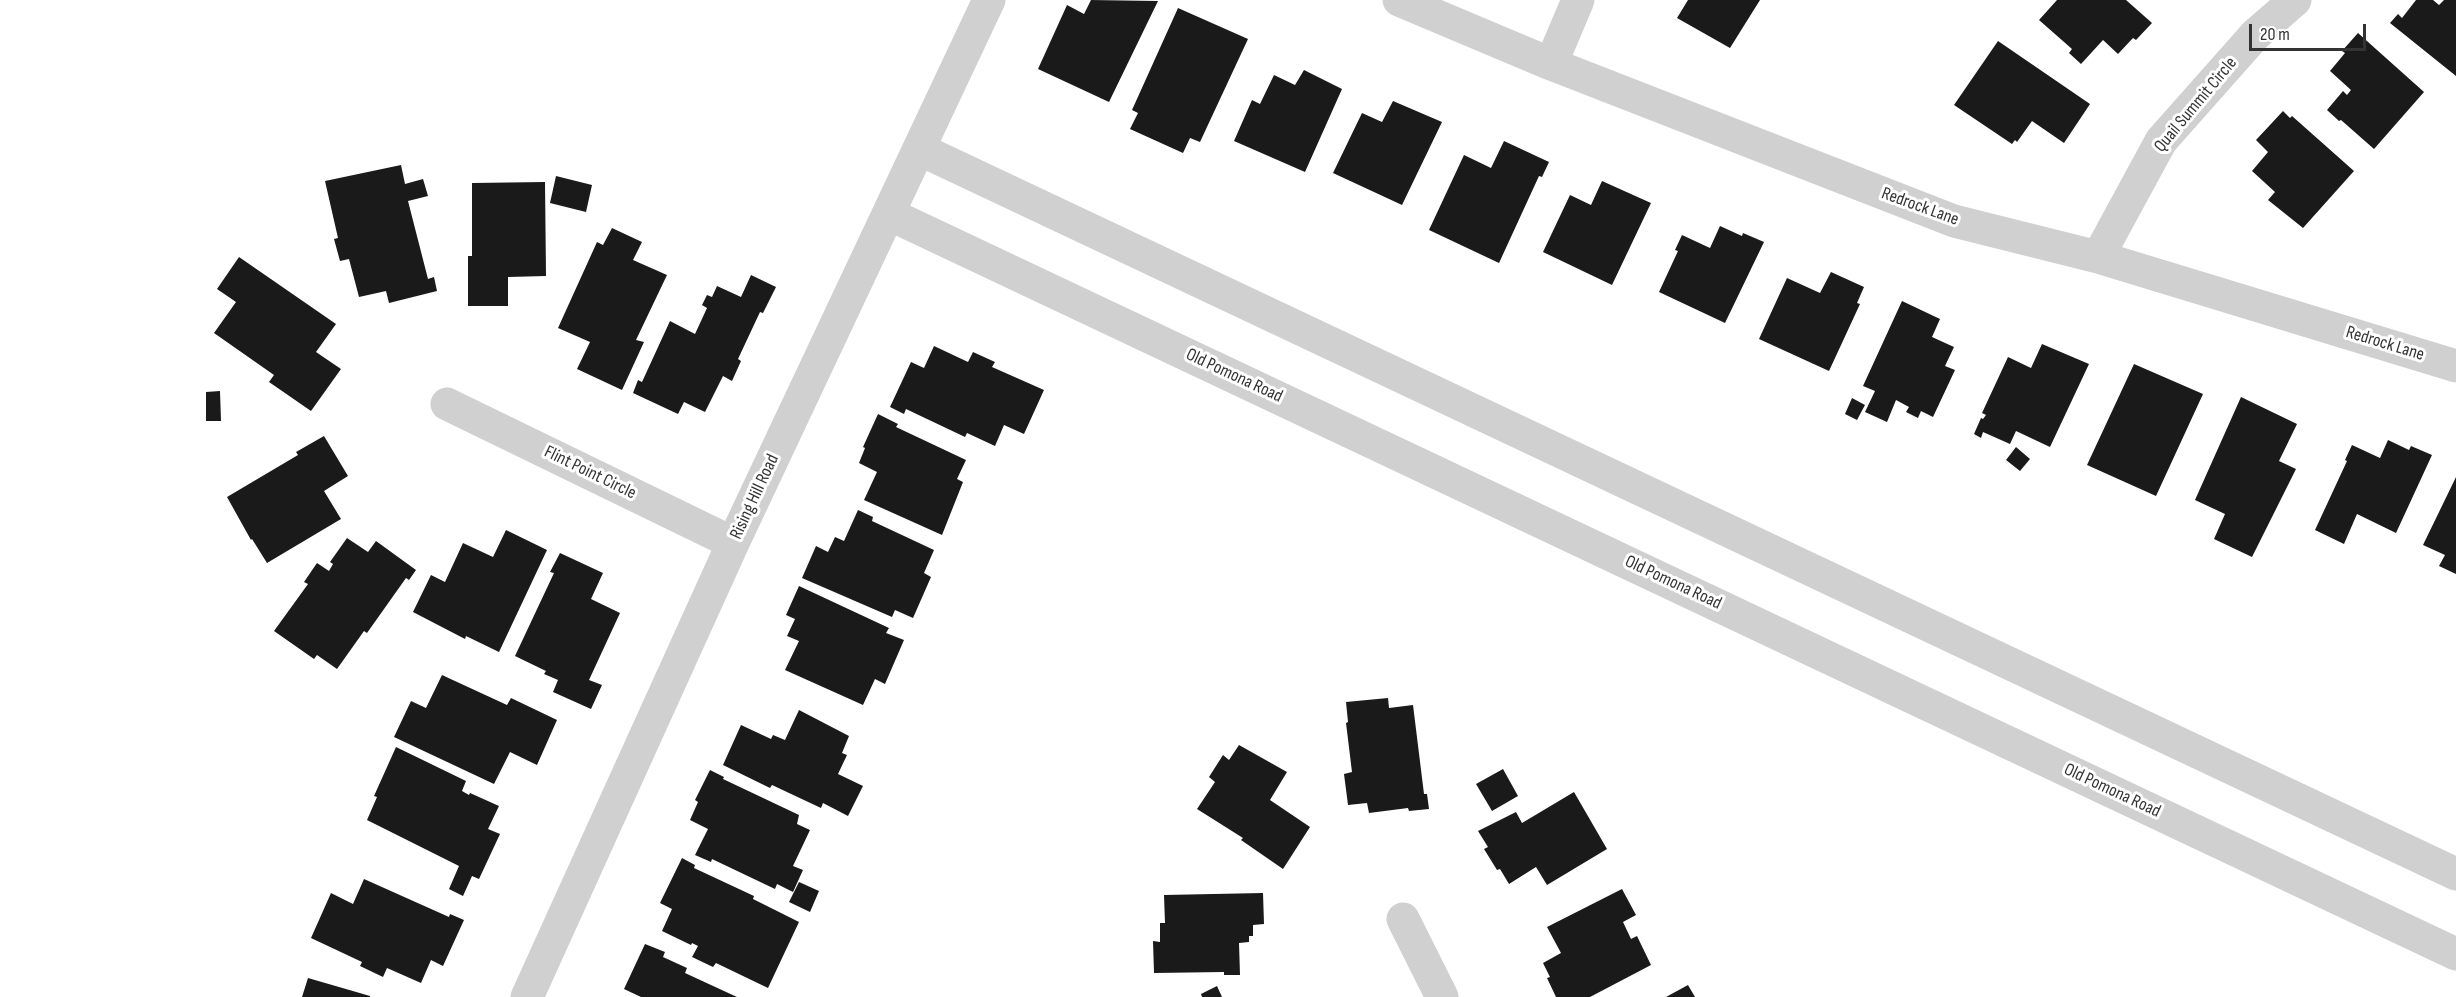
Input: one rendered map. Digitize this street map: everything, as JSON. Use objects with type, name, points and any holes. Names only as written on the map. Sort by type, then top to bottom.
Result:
[{"type":"street","name":"Rising Hill Road","points":[[527,997],[733,543],[989,0]]},
{"type":"street","name":"Redrock Lane","points":[[1399,0],[1551,63],[1954,221],[2098,256],[2456,366]]},
{"type":"street","points":[[1551,63],[1578,0]]},
{"type":"street","name":"Quail Summit Circle","points":[[2098,256],[2161,141],[2255,35],[2295,0]]},
{"type":"street","points":[[919,149],[2456,874]]},
{"type":"street","name":"Old Pomona Road","points":[[889,214],[2456,954]]},
{"type":"street","name":"Flint Point Circle","points":[[447,404],[733,543]]},
{"type":"street","points":[[1403,919],[1442,997]]},
{"type":"building","points":[[1091,0],[1158,1],[1109,102],[1038,69],[1067,5],[1084,14]]},
{"type":"building","points":[[1688,0],[1760,0],[1730,48],[1677,18]]},
{"type":"building","points":[[2057,0],[2126,0],[2152,23],[2118,54],[2103,40],[2081,64],[2069,53],[2072,49],[2039,20]]},
{"type":"building","points":[[2416,0],[2433,0],[2439,5],[2444,0],[2456,0],[2456,76],[2390,23],[2398,14],[2402,18]]},
{"type":"building","points":[[1178,8],[1248,39],[1200,142],[1190,138],[1183,153],[1130,129],[1138,113],[1132,110]]},
{"type":"building","points":[[2358,33],[2424,92],[2374,149],[2327,110],[2343,91],[2347,95],[2351,90],[2330,71],[2345,53],[2342,51]]},
{"type":"building","points":[[1998,41],[2090,104],[2064,143],[2032,121],[2017,142],[2015,140],[2012,144],[1954,105]]},
{"type":"building","points":[[1304,70],[1342,89],[1305,172],[1234,141],[1252,100],[1260,104],[1274,75],[1295,85]]},
{"type":"building","points":[[1393,101],[1442,122],[1402,205],[1333,173],[1362,113],[1382,122]]},
{"type":"building","points":[[2283,111],[2290,118],[2292,116],[2354,171],[2303,228],[2268,200],[2275,192],[2252,171],[2268,152],[2256,140]]},
{"type":"building","points":[[1504,141],[1549,162],[1542,177],[1539,176],[1499,263],[1429,230],[1464,155],[1491,168]]},
{"type":"building","points":[[401,165],[405,184],[423,179],[428,196],[408,201],[428,279],[434,277],[437,291],[389,303],[386,291],[359,297],[349,259],[340,261],[334,239],[338,238],[325,181]]},
{"type":"building","points":[[556,176],[592,185],[586,212],[550,203]]},
{"type":"building","points":[[1602,181],[1651,203],[1612,285],[1543,252],[1570,195],[1591,205]]},
{"type":"building","points":[[545,182],[546,276],[508,277],[508,306],[468,306],[468,256],[472,256],[472,183]]},
{"type":"building","points":[[1720,226],[1742,236],[1743,233],[1764,242],[1725,323],[1659,292],[1678,251],[1675,250],[1682,235],[1710,248]]},
{"type":"building","points":[[612,228],[642,242],[633,260],[667,275],[636,340],[644,342],[622,390],[577,369],[590,342],[558,328],[597,242],[603,245]]},
{"type":"building","points":[[239,257],[336,324],[316,352],[341,369],[311,411],[269,382],[274,375],[214,333],[236,302],[217,289]]},
{"type":"building","points":[[1831,272],[1864,287],[1857,303],[1860,304],[1829,371],[1759,339],[1787,278],[1820,293]]},
{"type":"building","points":[[751,275],[776,287],[763,313],[760,312],[738,359],[741,361],[732,381],[723,376],[705,412],[684,402],[678,414],[633,393],[638,380],[642,382],[670,321],[695,334],[707,308],[702,305],[707,295],[712,297],[717,286],[741,297]]},
{"type":"building","points":[[1902,301],[1940,319],[1932,337],[1954,347],[1945,366],[1955,370],[1933,417],[1921,411],[1918,418],[1906,412],[1909,407],[1896,400],[1887,422],[1865,412],[1875,391],[1863,386]]},
{"type":"building","points":[[2042,344],[2089,364],[2050,447],[2016,431],[2010,444],[1983,432],[1981,438],[1974,434],[1981,418],[1983,419],[1986,415],[1982,413],[2008,357],[2031,368]]},
{"type":"building","points":[[934,346],[968,362],[973,352],[995,362],[992,367],[1044,390],[1024,434],[1004,425],[995,446],[967,433],[965,437],[906,409],[904,414],[890,407],[911,362],[924,368]]},
{"type":"building","points":[[2134,364],[2203,394],[2156,496],[2087,465]]},
{"type":"building","points":[[220,391],[221,421],[206,421],[206,392]]},
{"type":"building","points":[[2241,397],[2297,424],[2279,461],[2296,469],[2252,557],[2214,539],[2225,514],[2195,500]]},
{"type":"building","points":[[1852,398],[1865,405],[1857,420],[1845,414]]},
{"type":"building","points":[[878,414],[898,424],[896,427],[966,460],[957,479],[963,482],[942,535],[864,500],[877,472],[859,463],[865,448],[863,447]]},
{"type":"building","points":[[324,436],[348,476],[324,491],[341,519],[267,563],[227,497],[298,455],[296,452]]},
{"type":"building","points":[[2388,440],[2409,450],[2411,446],[2432,455],[2396,533],[2357,514],[2344,544],[2315,530],[2347,461],[2345,460],[2352,445],[2380,458]]},
{"type":"building","points":[[2016,447],[2030,459],[2020,471],[2006,460]]},
{"type":"building","points":[[2456,477],[2456,574],[2439,566],[2445,555],[2423,545]]},
{"type":"building","points":[[858,510],[873,517],[872,521],[934,550],[924,573],[931,577],[913,618],[895,610],[892,617],[802,578],[816,546],[828,552],[835,537],[844,541]]},
{"type":"building","points":[[506,530],[547,550],[499,652],[466,636],[465,639],[413,612],[431,575],[445,582],[463,543],[493,557]]},
{"type":"building","points":[[347,538],[368,552],[376,541],[416,570],[409,580],[406,578],[367,633],[364,631],[337,669],[317,655],[314,659],[274,631],[308,584],[304,582],[317,563],[329,571],[333,564],[330,562]]},
{"type":"building","points":[[560,553],[603,573],[591,599],[620,613],[589,680],[602,685],[591,709],[553,692],[558,680],[544,674],[546,671],[515,656],[554,573],[550,572]]},
{"type":"building","points":[[799,586],[889,628],[886,633],[904,640],[885,684],[875,679],[863,705],[785,670],[799,641],[787,636],[795,619],[786,615]]},
{"type":"building","points":[[442,675],[507,705],[511,698],[557,720],[537,765],[510,752],[494,784],[394,737],[411,701],[426,708]]},
{"type":"building","points":[[1388,698],[1389,708],[1413,705],[1424,794],[1427,794],[1429,809],[1409,811],[1408,808],[1369,813],[1367,803],[1348,805],[1344,774],[1352,772],[1346,702]]},
{"type":"building","points":[[799,710],[849,736],[842,753],[847,755],[838,774],[863,786],[848,816],[823,803],[821,808],[772,785],[770,788],[723,765],[741,725],[771,739],[773,735],[785,740]]},
{"type":"building","points":[[1239,745],[1287,772],[1270,800],[1310,827],[1283,869],[1241,840],[1243,838],[1197,809],[1215,782],[1209,777],[1223,755],[1229,760]]},
{"type":"building","points":[[396,747],[466,781],[462,791],[499,806],[488,829],[500,834],[479,879],[472,876],[463,896],[449,889],[459,866],[367,820],[377,797],[374,796]]},
{"type":"building","points":[[1503,769],[1518,796],[1492,811],[1476,784]]},
{"type":"building","points":[[710,770],[724,777],[723,779],[799,815],[797,824],[810,830],[793,866],[803,870],[793,892],[777,884],[775,889],[712,859],[711,862],[695,855],[708,829],[690,820],[698,802],[695,800]]},
{"type":"building","points":[[1574,792],[1607,849],[1547,885],[1536,867],[1509,884],[1484,849],[1488,847],[1478,831],[1516,812],[1522,823]]},
{"type":"building","points":[[682,858],[695,865],[694,868],[754,896],[753,899],[799,922],[768,988],[716,963],[713,967],[692,957],[698,946],[662,931],[672,909],[660,903]]},
{"type":"building","points":[[364,879],[449,917],[450,914],[464,920],[443,966],[431,960],[421,983],[387,968],[383,977],[360,966],[362,962],[311,938],[331,893],[353,904]]},
{"type":"building","points":[[799,882],[819,891],[810,912],[789,902]]},
{"type":"building","points":[[1622,889],[1636,915],[1623,922],[1631,939],[1637,936],[1651,965],[1590,997],[1556,997],[1543,963],[1561,953],[1547,927]]},
{"type":"building","points":[[1263,893],[1264,924],[1253,925],[1253,936],[1249,936],[1249,942],[1239,943],[1240,975],[1224,975],[1224,972],[1154,973],[1153,941],[1160,942],[1160,923],[1165,923],[1164,895]]},
{"type":"building","points":[[645,944],[665,952],[663,957],[687,968],[685,973],[737,997],[641,997],[624,989]]},
{"type":"building","points":[[308,978],[370,996],[370,997],[302,997]]},
{"type":"building","points":[[1688,985],[1695,997],[1666,997]]},
{"type":"building","points":[[1217,986],[1222,997],[1202,997],[1201,994]]}]
